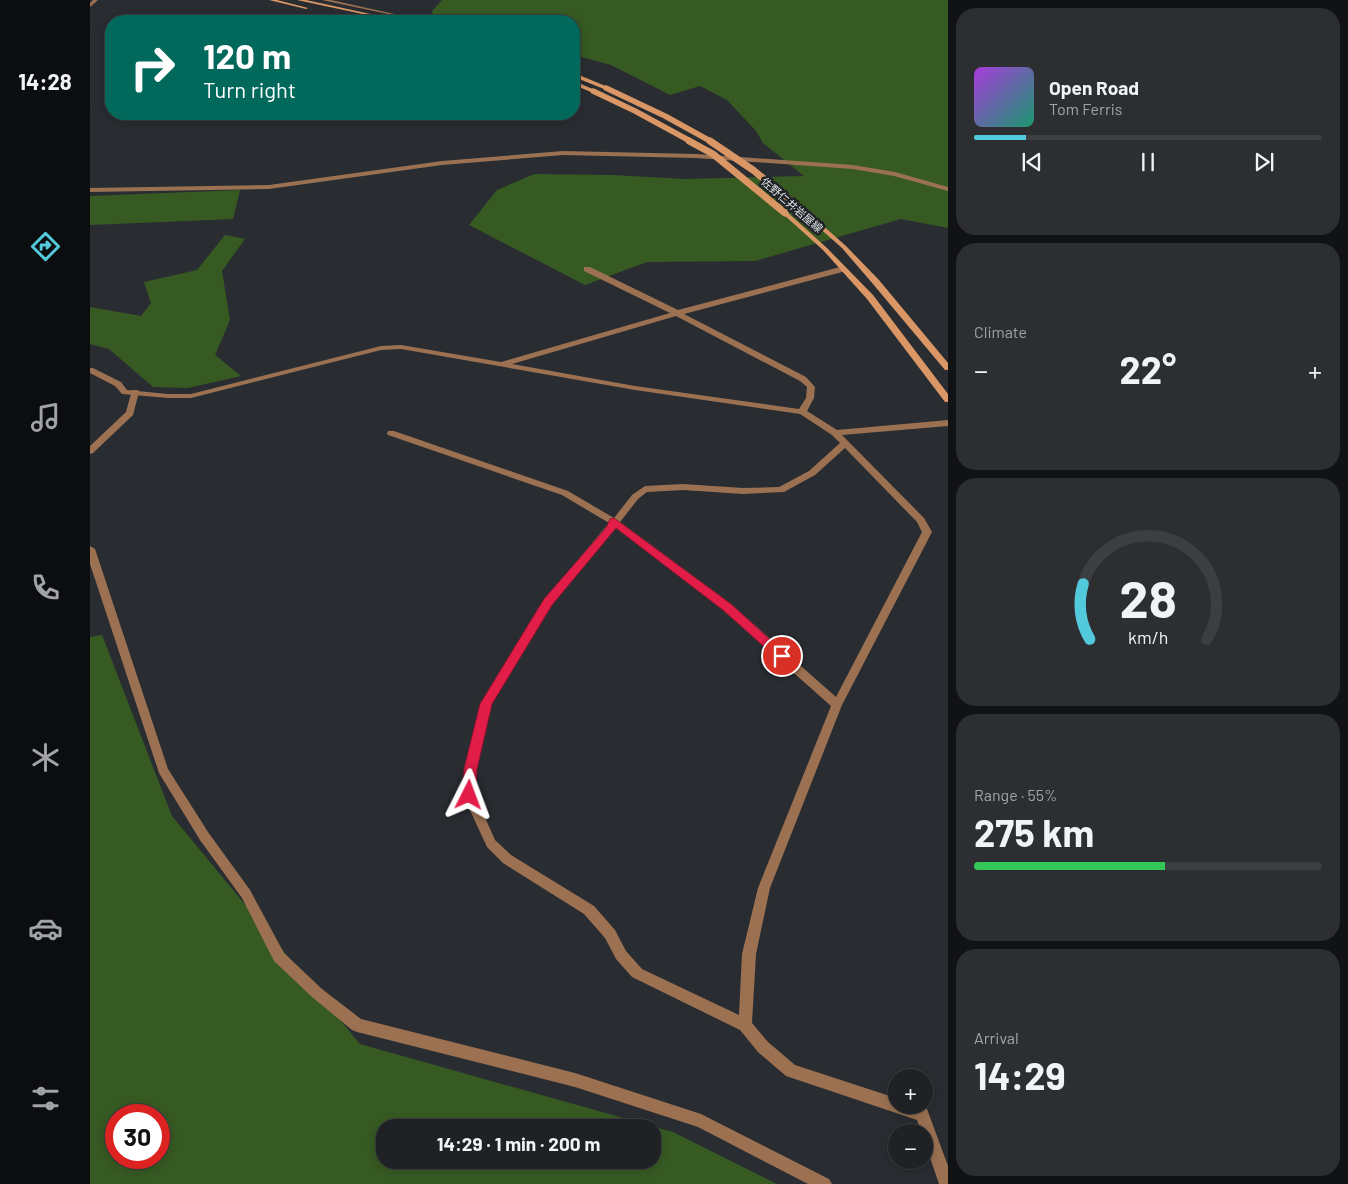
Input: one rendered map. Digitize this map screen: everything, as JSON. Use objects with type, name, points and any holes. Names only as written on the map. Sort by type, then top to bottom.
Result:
[{"type":"main road","points":[[272,0],[326,12]]},
{"type":"main road","points":[[299,0],[372,15]]},
{"type":"main road","name":"佐野仁井岩屋線","points":[[580,77],[686,126],[758,174],[801,208],[844,247],[948,368]]},
{"type":"main road","name":"佐野仁井岩屋線","points":[[580,86],[635,111],[713,154],[785,213],[825,249],[870,297],[948,400]]},
{"type":"street","points":[[90,6],[96,0]]},
{"type":"street","points":[[324,0],[397,15]]},
{"type":"street","points":[[90,190],[270,187],[442,163],[563,153],[696,156],[854,167],[895,174],[948,189]]},
{"type":"street","points":[[587,269],[677,313],[803,379],[811,387],[810,398],[802,412]]},
{"type":"street","points":[[499,365],[677,313],[844,269]]},
{"type":"street","points":[[90,370],[118,384],[125,392],[191,396],[381,348],[401,347],[635,388],[802,412],[835,433],[921,520],[927,532],[837,705],[764,888],[748,954],[745,1025]]},
{"type":"street","points":[[90,451],[130,413],[135,392]]},
{"type":"street","points":[[835,433],[948,423]]},
{"type":"street","points":[[391,433],[565,493],[614,522],[727,607],[837,705]]},
{"type":"street","points":[[845,444],[812,473],[780,490],[743,491],[683,487],[645,489],[635,497],[548,602],[486,704],[470,769],[469,795],[491,843],[507,859],[589,910],[610,934],[621,955],[637,973],[745,1025],[763,1047],[791,1072],[922,1114],[947,1184]]},
{"type":"street","points":[[90,549],[163,770],[204,836],[246,894],[279,957],[317,993],[357,1025],[575,1080],[702,1121],[824,1184]]},
{"type":"green space","points":[[442,0],[948,0],[948,228],[901,219],[755,261],[647,262],[585,285],[469,225],[497,190],[534,174],[613,175],[685,179],[804,176],[763,143],[756,131],[727,100],[700,86],[670,95],[611,65],[580,57],[580,15],[432,15],[432,11]]},
{"type":"green space","points":[[240,190],[233,219],[90,225],[90,196]]},
{"type":"green space","points":[[225,235],[245,239],[222,271],[230,320],[215,355],[241,376],[188,388],[153,387],[109,349],[90,344],[90,307],[141,316],[151,303],[144,282],[197,270]]},
{"type":"green space","points":[[102,635],[172,816],[360,1044],[627,1119],[376,1119],[376,1169],[661,1169],[661,1129],[673,1132],[777,1184],[90,1184],[90,637]]},
{"type":"route","points":[[469,795],[470,769],[486,704],[548,602],[614,522],[727,607],[782,656]]}]
